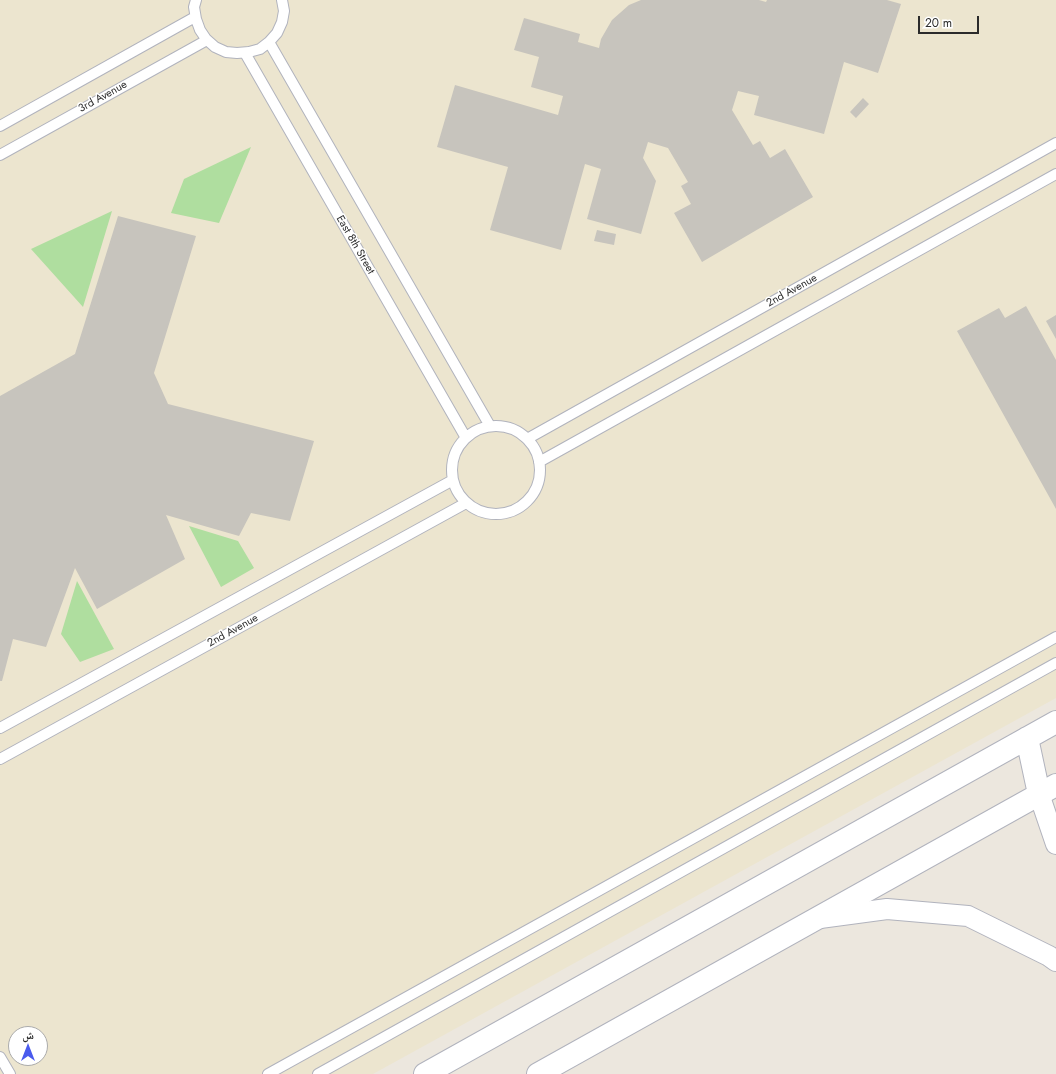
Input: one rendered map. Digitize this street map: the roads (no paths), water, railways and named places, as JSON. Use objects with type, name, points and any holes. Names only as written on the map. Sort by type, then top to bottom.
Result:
[{"type":"main road","points":[[425,1074],[1056,722]]},
{"type":"main road","points":[[538,1074],[1048,790],[1028,738]]},
{"type":"street","points":[[1048,790],[1056,844]]},
{"type":"street","points":[[818,918],[887,909],[968,916],[1049,956],[1056,962]]},
{"type":"lane","points":[[196,0],[194,8],[195,17],[200,30],[207,40],[215,47],[226,52],[237,53],[245,53],[260,49],[277,33],[282,22],[284,11],[282,0]]},
{"type":"lane","points":[[0,126],[195,17]]},
{"type":"lane","name":"3rd Avenue","points":[[0,155],[207,40]]},
{"type":"lane","points":[[269,42],[490,426]]},
{"type":"lane","name":"East 8th Street","points":[[245,53],[466,438]]},
{"type":"lane","name":"2nd Avenue","points":[[527,439],[1056,143]]},
{"type":"lane","points":[[540,462],[1056,174]]},
{"type":"lane","points":[[490,426],[509,428],[520,432],[536,450],[540,462],[539,483],[534,494],[526,503],[506,513],[494,514],[483,512],[472,507],[466,503],[456,491],[453,480],[451,468],[453,457],[458,446],[475,431],[490,426]]},
{"type":"lane","points":[[0,728],[453,480]]},
{"type":"lane","name":"2nd Avenue","points":[[0,759],[466,503]]},
{"type":"lane","points":[[268,1074],[1056,637]]},
{"type":"lane","points":[[318,1074],[1056,664]]},
{"type":"lane","points":[[0,1057],[10,1074]]}]
